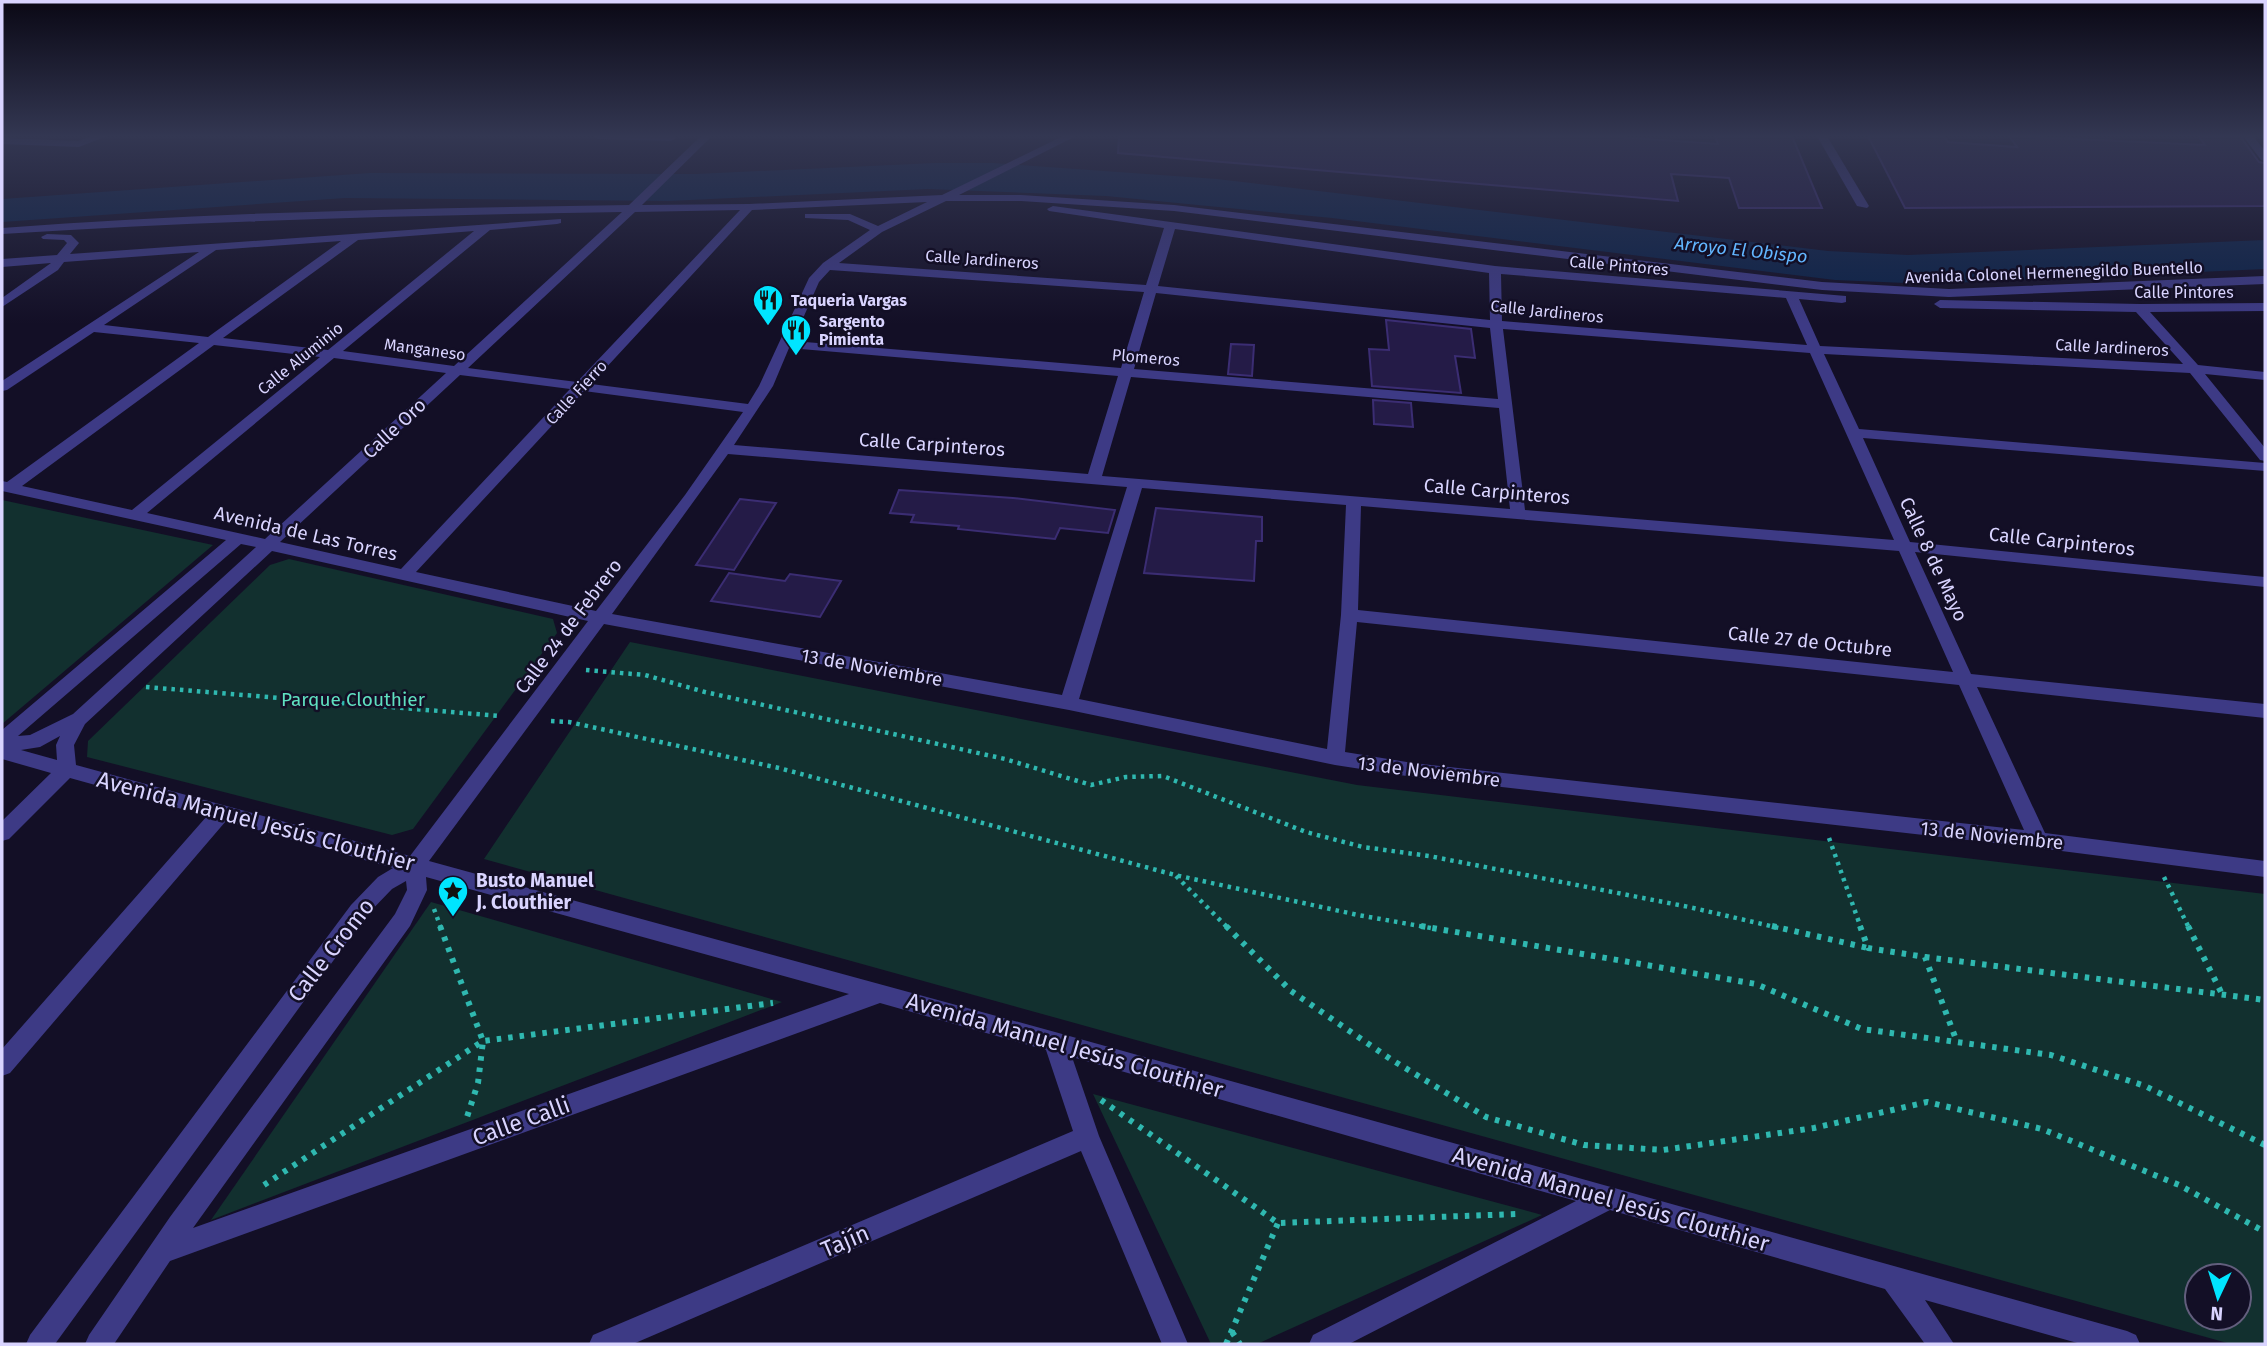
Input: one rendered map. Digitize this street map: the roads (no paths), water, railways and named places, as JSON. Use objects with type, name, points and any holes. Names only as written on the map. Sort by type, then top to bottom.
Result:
[{"type":"street","name":"Calle Oro","points":[[79,719],[642,199]]},
{"type":"street","name":"Avenida Colonel Hermenegildo Buentello","points":[[2,231],[256,216],[556,215],[635,206],[749,207],[922,199]]},
{"type":"street","name":"Calle 24 de Febrero","points":[[425,868],[524,719],[601,618],[751,410],[785,344],[804,296],[827,266],[878,230],[937,199]]},
{"type":"street","name":"Calle Pintores","points":[[987,199],[1170,227],[1495,270],[1791,296],[1998,307],[2265,307]]},
{"type":"street","name":"Avenida Colonel Hermenegildo Buentello","points":[[1032,199],[1174,208],[1809,284],[1899,292],[1949,293],[2265,281]]},
{"type":"street","points":[[1859,199],[1863,206]]},
{"type":"street","name":"Calle Fierro","points":[[403,576],[749,207]]},
{"type":"street","points":[[2,263],[487,226],[556,215],[620,219],[829,215],[857,219],[878,230]]},
{"type":"street","name":"Calle Aluminio","points":[[134,516],[487,226]]},
{"type":"street","points":[[1094,478],[1128,373],[1170,227]]},
{"type":"street","points":[[6,486],[211,342],[355,236]]},
{"type":"street","points":[[2,239],[57,237],[71,239],[73,243],[42,277],[2,303]]},
{"type":"street","points":[[2,387],[215,246]]},
{"type":"street","name":"Calle Jardineros","points":[[827,266],[1150,289],[1540,329],[1816,348],[2194,369],[2265,376]]},
{"type":"street","points":[[1495,270],[1496,323],[1518,514]]},
{"type":"street","points":[[2223,283],[2265,289]]},
{"type":"street","name":"Calle 8 de Mayo","points":[[1791,296],[2038,840]]},
{"type":"street","points":[[2140,308],[2194,369],[2265,457]]},
{"type":"street","name":"Manganeso","points":[[93,328],[333,354],[751,410]]},
{"type":"street","name":"Plomeros","points":[[785,344],[1504,404]]},
{"type":"street","points":[[1853,433],[2265,467]]},
{"type":"street","name":"Calle Carpinteros","points":[[724,449],[1904,547],[2265,582]]},
{"type":"street","points":[[1069,703],[1136,482]]},
{"type":"street","name":"Avenida de Las Torres","points":[[6,486],[601,618]]},
{"type":"street","points":[[1335,758],[1349,615],[1353,500]]},
{"type":"street","points":[[2,742],[238,538]]},
{"type":"street","name":"Calle 27 de Octubre","points":[[1349,615],[2265,711]]},
{"type":"street","name":"13 de Noviembre","points":[[601,618],[1069,703],[1335,758],[1413,771],[2038,840],[2265,869]]},
{"type":"street","points":[[2,742],[33,742],[79,719]]},
{"type":"street","points":[[2,833],[67,769],[65,745],[79,719]]},
{"type":"street","name":"Avenida Manuel Jesús Clouthier","points":[[2,751],[880,993],[2127,1344]]},
{"type":"street","points":[[2,1065],[223,811]]},
{"type":"street","name":"Calle Cromo","points":[[98,1344],[403,920],[425,868]]},
{"type":"street","name":"Calle Cromo","points":[[38,1344],[358,911],[385,883],[425,868]]},
{"type":"street","name":"Calle Calli","points":[[163,1251],[880,993]]},
{"type":"street","points":[[1055,1042],[1087,1137],[1175,1344]]},
{"type":"street","name":"Tajín","points":[[602,1344],[1087,1137]]},
{"type":"street","points":[[1322,1344],[1608,1198]]},
{"type":"street","points":[[1893,1278],[1941,1344]]},
{"type":"water","points":[[2,199],[5,199],[333,199],[2,222]]},
{"type":"water","points":[[433,199],[716,199],[669,201]]},
{"type":"water","name":"Arroyo El Obispo","points":[[1135,199],[1385,199],[1828,251],[1908,255],[2265,240],[2265,269],[1929,284],[1835,280],[1332,218]]},
{"type":"place","name":"Taqueria Vargas","points":[[768,327]]},
{"type":"place","name":"Sargento Pimienta","points":[[796,357]]},
{"type":"place","name":"Busto Manuel J. Clouthier","points":[[453,918]]},
{"type":"park label","name":"Parque Clouthier","points":[[353,699]]}]
